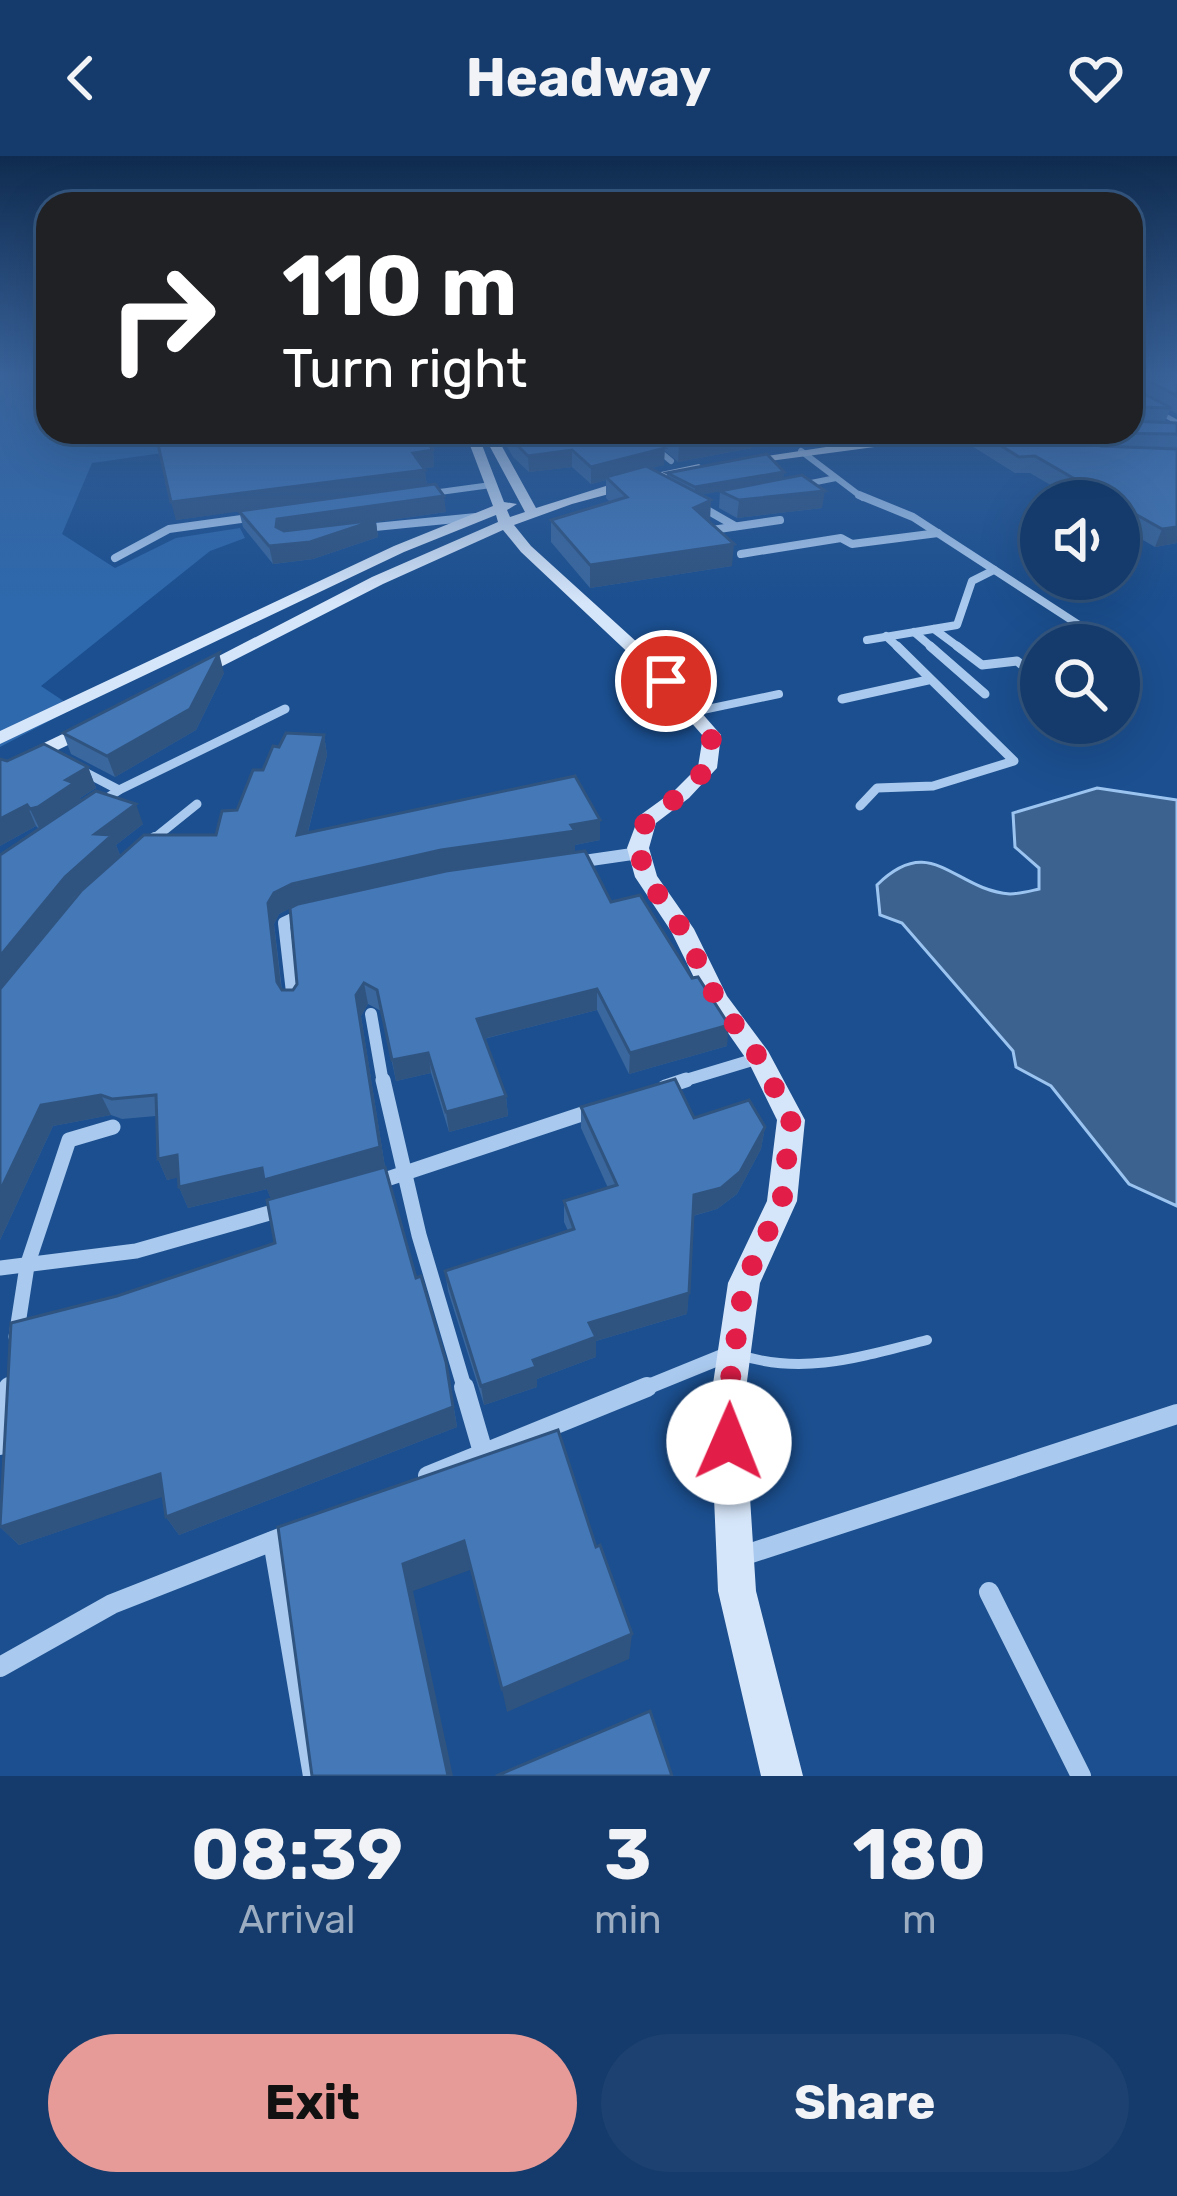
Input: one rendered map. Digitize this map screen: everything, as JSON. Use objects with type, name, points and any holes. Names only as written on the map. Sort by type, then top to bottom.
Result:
[{"type":"street","points":[[478,452],[503,515],[526,549],[644,658],[712,735],[707,768],[646,820],[640,853],[646,877],[682,929],[717,1000],[759,1058],[791,1120],[782,1201],[744,1283],[727,1403],[733,1559],[782,1776]]},
{"type":"street","points":[[498,452],[527,506],[526,549]]},
{"type":"street","points":[[659,452],[671,461]]},
{"type":"street","points":[[527,506],[798,452]]},
{"type":"street","points":[[802,452],[866,500],[913,517],[1077,624]]},
{"type":"street","points":[[170,686],[503,515],[671,461],[709,455]]},
{"type":"street","points":[[789,487],[836,478]]},
{"type":"street","points":[[646,479],[667,489]]},
{"type":"street","points":[[422,495],[491,485]]},
{"type":"street","points":[[718,500],[695,504],[735,526]]},
{"type":"street","points":[[350,531],[503,515]]},
{"type":"street","points":[[115,558],[169,529],[261,517]]},
{"type":"street","points":[[0,738],[378,559],[478,517]]},
{"type":"street","points":[[705,531],[780,520]]},
{"type":"street","points":[[741,554],[841,538],[852,544],[938,533]]},
{"type":"street","points":[[867,640],[957,625],[973,581],[994,571]]},
{"type":"street","points":[[934,628],[982,665],[1020,664]]},
{"type":"street","points":[[914,632],[985,694]]},
{"type":"street","points":[[860,806],[877,788],[932,786],[1014,760],[886,636]]},
{"type":"street","points":[[842,699],[928,680]]},
{"type":"street","points":[[85,813],[119,790],[285,709]]},
{"type":"street","points":[[0,772],[107,718]]},
{"type":"street","points":[[45,750],[119,790]]},
{"type":"street","points":[[135,853],[196,804]]},
{"type":"street","points":[[554,866],[640,853]]},
{"type":"street","points":[[293,1002],[284,923],[320,910]]},
{"type":"street","points":[[371,1014],[402,1175],[484,1453]]},
{"type":"street","points":[[656,1090],[759,1058]]},
{"type":"street","points":[[358,1187],[614,1103]]},
{"type":"street","points":[[13,1355],[27,1266],[69,1140],[113,1127]]},
{"type":"street","points":[[0,1268],[136,1252],[291,1207]]},
{"type":"street","points":[[399,1488],[734,1352]]},
{"type":"street","points":[[0,1445],[10,1378]]},
{"type":"street","points":[[733,1559],[1177,1414]]},
{"type":"street","points":[[0,1667],[112,1604],[315,1523]]},
{"type":"street","points":[[273,1541],[313,1776]]},
{"type":"street","points":[[989,1592],[1081,1776]]},
{"type":"lane","points":[[693,712],[779,694]]},
{"type":"lane","points":[[734,1352],[764,1366],[833,1362],[928,1340]]},
{"type":"shaded area","points":[[0,452],[162,452],[92,463],[62,534],[115,568],[176,538],[240,528],[245,538],[210,551],[41,686],[74,708],[0,747]]},
{"type":"shaded area","points":[[1097,788],[1177,800],[1177,1206],[1129,1184],[1051,1086],[1016,1067],[1013,1051],[902,923],[880,915],[877,885],[913,863],[943,868],[990,890],[1010,894],[1039,889],[1039,868],[1015,847],[1013,813]]},
{"type":"building","points":[[160,452],[422,452],[413,453],[425,470],[171,502]]},
{"type":"building","points":[[574,452],[651,452],[591,467]]},
{"type":"building","points":[[1010,452],[1177,452],[1177,527],[1162,529],[1140,517],[1140,480],[1077,480],[1035,456],[1019,457]]},
{"type":"building","points":[[767,454],[784,472],[695,487],[667,473]]},
{"type":"building","points":[[646,466],[711,500],[694,508],[734,544],[590,565],[551,520],[627,497],[606,477]]},
{"type":"building","points":[[802,475],[825,491],[739,500],[720,491]]},
{"type":"building","points":[[435,484],[444,496],[277,519],[276,527],[284,531],[376,520],[310,542],[269,546],[239,511]]},
{"type":"building","points":[[219,653],[190,709],[107,756],[63,733]]},
{"type":"building","points":[[286,733],[324,735],[297,835],[575,776],[600,820],[571,825],[575,831],[441,850],[292,884],[274,893],[268,903],[277,982],[282,990],[293,990],[297,984],[290,908],[298,904],[446,871],[585,851],[611,902],[640,895],[692,978],[698,977],[729,1025],[630,1053],[597,989],[477,1019],[506,1096],[446,1112],[428,1053],[392,1060],[377,990],[364,983],[356,995],[380,1147],[264,1180],[262,1168],[179,1187],[177,1155],[158,1159],[156,1095],[112,1099],[101,1095],[41,1105],[0,1191],[0,989],[81,891],[144,835],[216,835],[222,811],[237,810],[253,770],[263,770],[273,746],[279,747]]},
{"type":"building","points":[[44,744],[88,767],[66,780],[74,783],[38,807],[27,805],[0,819],[0,759],[7,761]]},
{"type":"building","points":[[96,791],[136,804],[95,834],[112,835],[65,877],[0,956],[0,855]]},
{"type":"building","points":[[675,1079],[694,1118],[749,1100],[765,1127],[740,1172],[721,1188],[694,1195],[689,1293],[589,1323],[596,1337],[533,1360],[536,1367],[481,1386],[445,1271],[574,1229],[564,1201],[617,1185],[581,1107]]},
{"type":"building","points":[[385,1167],[446,1362],[453,1407],[166,1517],[160,1474],[0,1527],[11,1323],[117,1296],[275,1243],[267,1200]]},
{"type":"building","points":[[558,1430],[596,1547],[600,1545],[632,1634],[502,1689],[464,1541],[403,1564],[448,1776],[312,1776],[278,1527]]},
{"type":"building","points":[[650,1711],[672,1776],[496,1776]]},
{"type":"route","points":[[666,681],[712,735],[707,768],[646,820],[638,848],[646,877],[682,929],[717,1000],[759,1058],[791,1120],[782,1201],[744,1283],[727,1403],[729,1442]]}]
